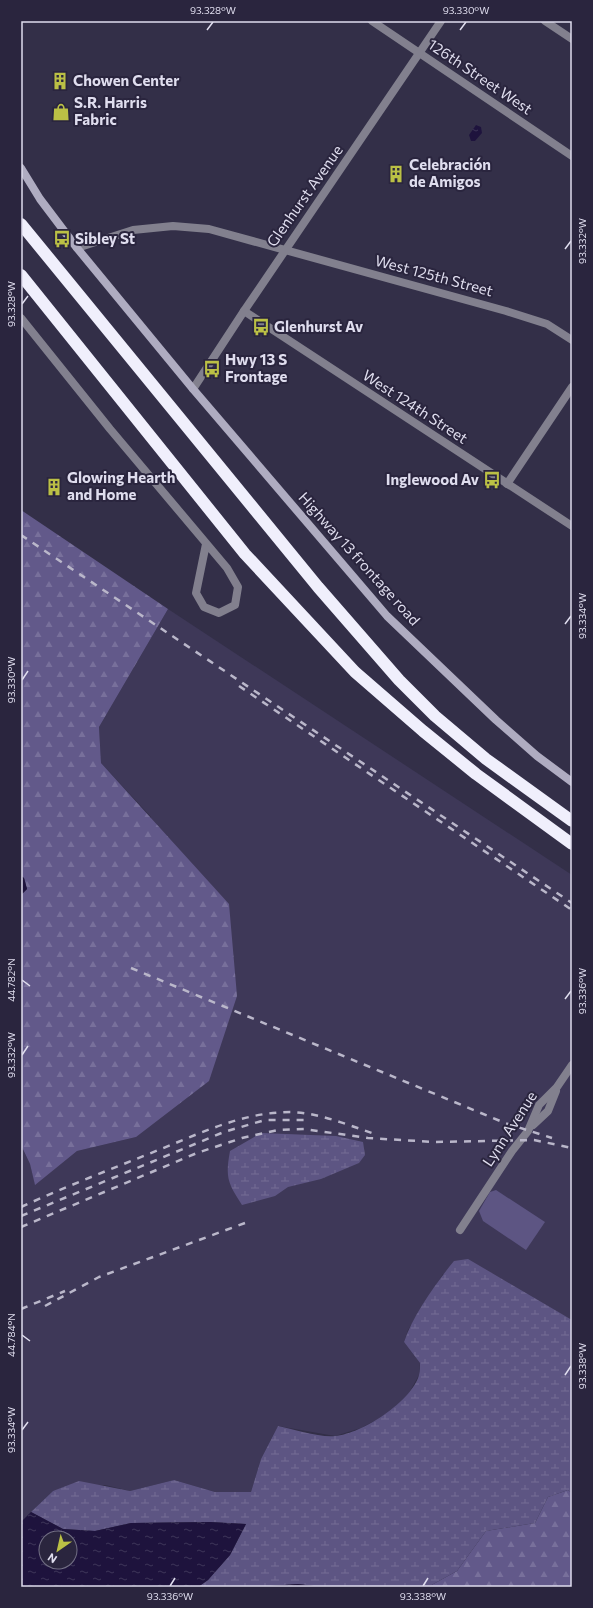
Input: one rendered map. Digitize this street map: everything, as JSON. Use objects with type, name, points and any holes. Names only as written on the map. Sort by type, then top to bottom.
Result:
[{"type":"highway","points":[[21,224],[318,587],[399,680],[435,716],[486,760],[572,821]]},
{"type":"highway","points":[[21,275],[245,554],[356,672],[423,731],[476,774],[572,844]]},
{"type":"street","name":"126th Street West","points":[[372,21],[572,156]]},
{"type":"street","name":"Glenhurst Avenue","points":[[193,389],[285,250],[441,21]]},
{"type":"street","points":[[545,21],[572,39]]},
{"type":"street","points":[[21,168],[40,199],[77,248],[193,389]]},
{"type":"street","name":"West 125th Street","points":[[77,248],[133,230],[173,226],[209,229],[513,313],[548,324],[572,340]]},
{"type":"street","name":"West 124th Street","points":[[244,311],[572,526]]},
{"type":"street","points":[[21,318],[110,429],[227,568],[238,587],[235,605],[219,613],[204,607],[196,593],[206,544]]},
{"type":"street","points":[[507,484],[572,387]]},
{"type":"street","name":"Highway 13 frontage road","points":[[193,389],[387,616],[496,720],[537,756],[572,782]]},
{"type":"street","name":"Lynn Avenue","points":[[460,1230],[530,1127],[539,1105],[557,1087],[572,1065]]},
{"type":"shaded area","points":[[168,609],[572,875],[572,1320],[548,1307],[443,1274],[408,1330],[404,1342],[420,1363],[419,1375],[409,1393],[393,1410],[378,1419],[361,1428],[335,1436],[278,1426],[261,1459],[251,1492],[215,1492],[174,1480],[130,1491],[105,1485],[53,1491],[21,1522],[21,1145],[30,1164],[35,1184],[77,1151],[136,1137],[151,817],[101,763],[99,727]]},
{"type":"green space","points":[[21,510],[168,609],[99,727],[101,763],[229,904],[237,996],[209,1081],[136,1137],[77,1151],[35,1185],[30,1164],[21,1145],[21,895],[27,889],[24,878],[21,876]]},
{"type":"green space","points":[[261,1133],[336,1136],[363,1142],[365,1155],[359,1163],[321,1179],[288,1187],[275,1196],[242,1205],[229,1180],[228,1168],[230,1151]]},
{"type":"green space","points":[[496,1190],[545,1222],[526,1250],[483,1221],[479,1211],[490,1192]]},
{"type":"green space","points":[[468,1259],[572,1320],[572,1493],[568,1490],[548,1497],[535,1523],[486,1531],[457,1571],[428,1587],[322,1587],[298,1584],[256,1587],[198,1587],[208,1580],[230,1555],[246,1524],[210,1522],[131,1523],[95,1531],[63,1529],[31,1512],[53,1491],[79,1481],[130,1491],[174,1480],[215,1492],[251,1492],[261,1459],[278,1426],[315,1435],[335,1436],[346,1434],[372,1423],[396,1405],[407,1395],[414,1385],[419,1375],[420,1363],[404,1342],[408,1332],[426,1300],[454,1261]]},
{"type":"green space","points":[[568,1490],[572,1493],[572,1587],[428,1587],[457,1571],[486,1531],[535,1523],[548,1497]]},
{"type":"water","points":[[476,125],[481,127],[482,133],[475,141],[471,141],[469,135]]},
{"type":"water","points":[[21,876],[24,878],[27,889],[21,895]]},
{"type":"water","points":[[31,1512],[63,1529],[95,1531],[131,1523],[210,1522],[246,1524],[230,1555],[208,1580],[198,1587],[21,1587],[21,1522]]},
{"type":"water","points":[[298,1584],[322,1587],[256,1587]]},
{"type":"railway","points":[[21,535],[572,903]]},
{"type":"railway","points":[[239,686],[572,910]]},
{"type":"railway","points":[[131,968],[505,1123],[552,1138]]},
{"type":"railway","points":[[21,1207],[73,1184],[208,1130],[257,1115],[291,1112],[302,1113],[335,1120],[378,1135]]},
{"type":"railway","points":[[21,1216],[224,1132],[265,1120],[310,1120]]},
{"type":"railway","points":[[21,1227],[197,1153],[242,1138],[278,1130],[304,1129],[368,1138],[435,1142],[534,1140],[572,1148]]},
{"type":"railway","points":[[45,1306],[99,1277],[245,1223]]},
{"type":"railway","points":[[21,1309],[65,1291]]},
{"type":"place","name":"Chowen Center","points":[[60,81]]},
{"type":"place","name":"S.R. Harris Fabric","points":[[61,112]]},
{"type":"place","name":"Celebración de Amigos","points":[[396,174]]},
{"type":"place","name":"Sibley St","points":[[62,239]]},
{"type":"place","name":"Glenhurst Av","points":[[261,327]]},
{"type":"place","name":"Hwy 13 S Frontage","points":[[212,369]]},
{"type":"place","name":"Inglewood Av","points":[[492,480]]},
{"type":"place","name":"Glowing Hearth and Home","points":[[54,487]]}]
